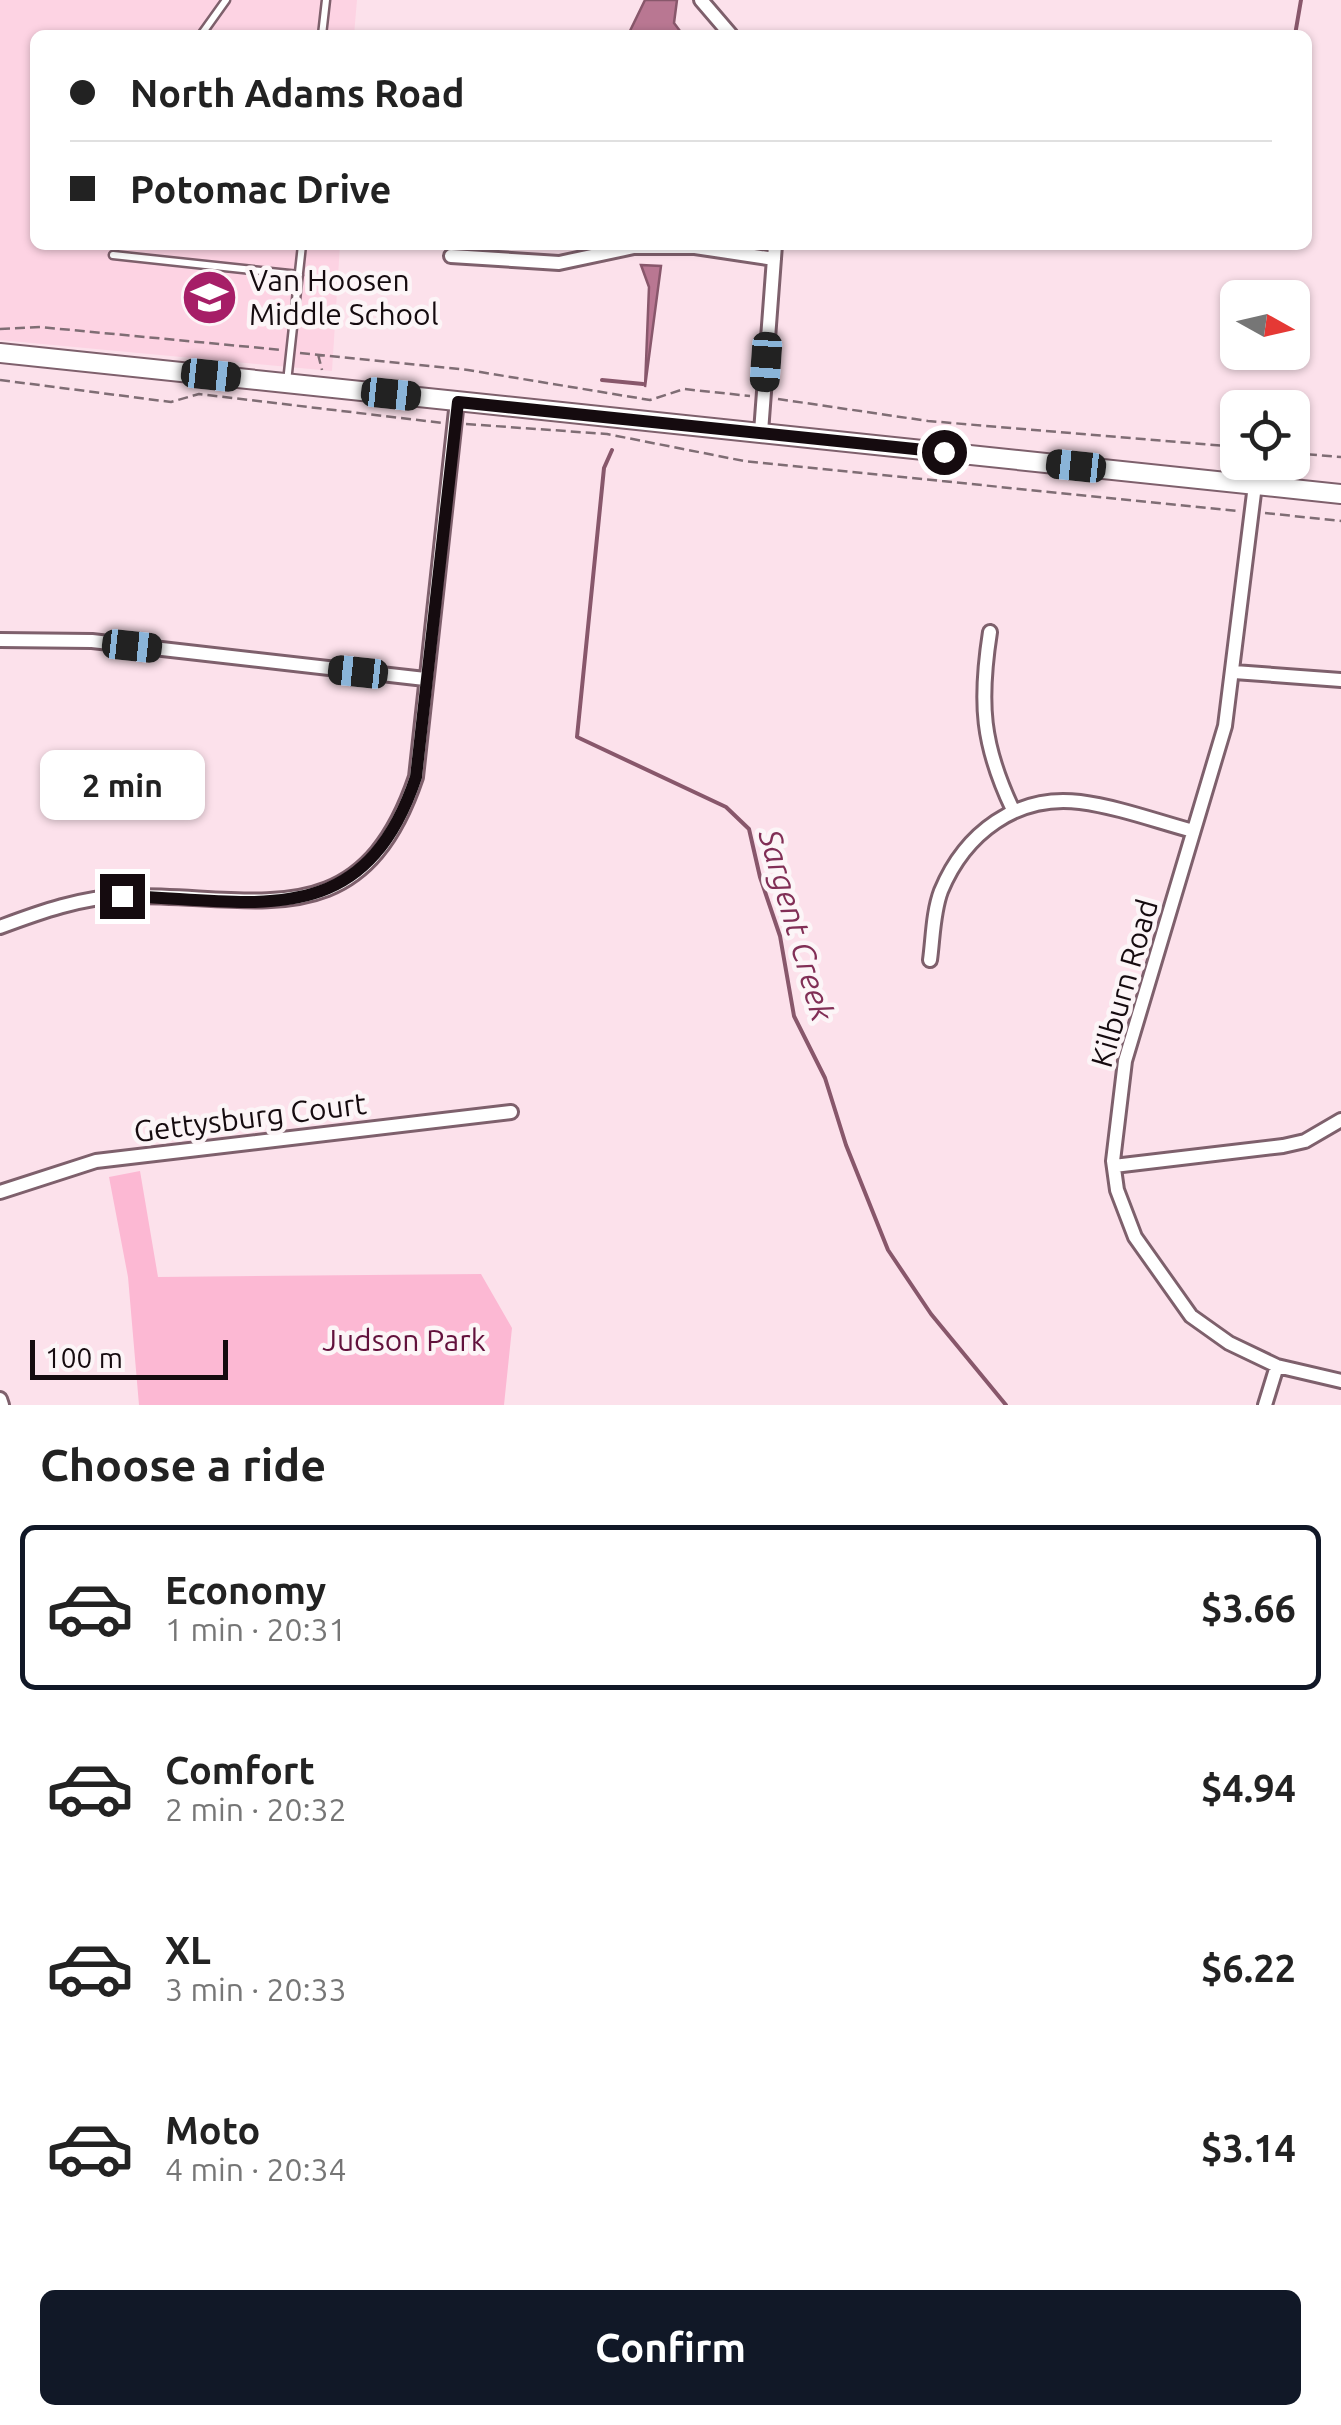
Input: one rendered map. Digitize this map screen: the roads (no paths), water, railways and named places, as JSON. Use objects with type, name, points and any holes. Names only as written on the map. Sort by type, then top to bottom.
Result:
[{"type":"main road","points":[[0,353],[1341,494]]},
{"type":"street","points":[[700,0],[726,30]]},
{"type":"street","points":[[451,256],[558,263],[620,250]]},
{"type":"street","points":[[743,250],[774,252],[761,432]]},
{"type":"street","points":[[0,927],[85,900],[122,896],[268,902],[338,886],[380,849],[407,802],[416,777],[458,402]]},
{"type":"street","name":"Kilburn Road","points":[[1255,485],[1225,726],[1125,1061],[1114,1131],[1114,1166],[1126,1219],[1149,1262],[1204,1327],[1277,1366],[1341,1381]]},
{"type":"street","points":[[990,632],[982,714],[992,767],[1013,810]]},
{"type":"street","points":[[0,640],[92,641],[425,679]]},
{"type":"street","points":[[1234,672],[1341,680]]},
{"type":"street","points":[[930,960],[940,892],[960,857],[1002,814],[1032,803],[1081,802],[1194,831]]},
{"type":"street","name":"Gettysburg Court","points":[[0,1192],[96,1161],[511,1112]]},
{"type":"street","points":[[1114,1166],[1283,1146],[1305,1141],[1341,1120]]},
{"type":"street","points":[[1265,1405],[1277,1366]]},
{"type":"lane","points":[[205,30],[226,0]]},
{"type":"lane","points":[[323,30],[326,0]]},
{"type":"lane","points":[[152,259],[153,250]]},
{"type":"lane","points":[[286,383],[302,250]]},
{"type":"lane","points":[[114,255],[299,276]]},
{"type":"waterway","points":[[1296,30],[1301,0]]},
{"type":"waterway","points":[[602,380],[643,384]]},
{"type":"waterway","name":"Sargent Creek","points":[[612,450],[604,468],[577,737],[726,807],[749,829],[780,936],[794,1016],[825,1078],[846,1145],[888,1250],[931,1314],[1006,1405]]},
{"type":"place","name":"Van Hoosen Middle School","points":[[210,297]]},
{"type":"park label","name":"Judson Park","points":[[404,1340]]}]
